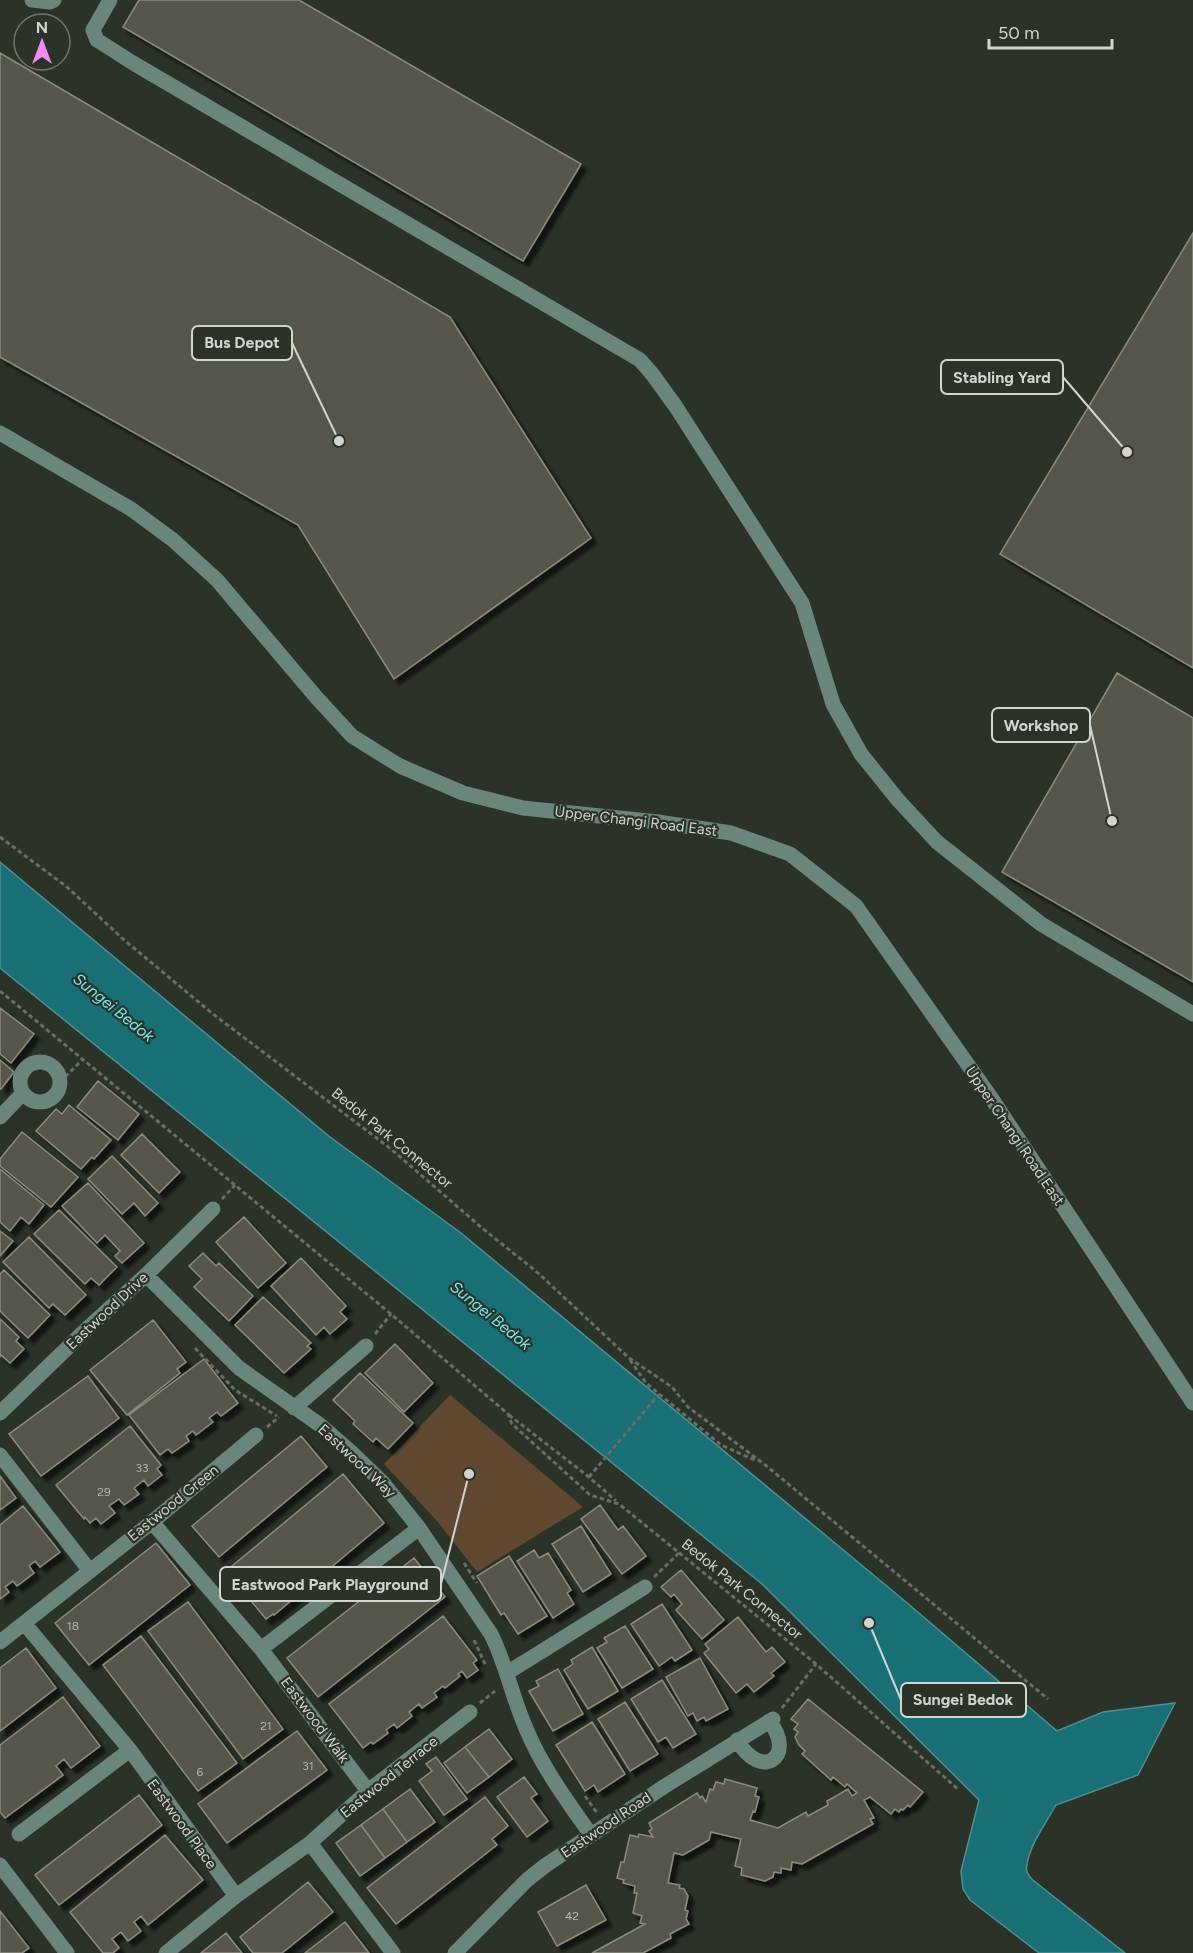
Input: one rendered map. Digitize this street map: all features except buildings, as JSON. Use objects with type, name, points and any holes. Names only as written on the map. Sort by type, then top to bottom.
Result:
[{"type":"street","points":[[32,0],[50,2],[54,0]]},
{"type":"street","points":[[110,0],[93,30],[97,40],[361,198],[640,360],[676,407],[802,603],[833,704],[861,754],[898,800],[937,842],[1041,924],[1193,1014]]},
{"type":"street","name":"Upper Changi Road East","points":[[0,433],[131,509],[173,540],[217,580],[352,736],[400,766],[463,793],[523,808],[658,822],[731,833],[790,854],[856,906],[990,1096],[1193,1403]]},
{"type":"street","points":[[38,1062],[51,1065],[59,1076],[60,1082],[56,1094],[45,1102],[32,1101],[20,1087],[21,1073],[38,1062]]},
{"type":"street","points":[[0,1117],[23,1093]]},
{"type":"street","name":"Eastwood Drive","points":[[0,1413],[213,1209]]},
{"type":"street","name":"Eastwood Way","points":[[146,1275],[239,1368],[320,1425],[397,1498],[491,1634],[507,1673],[520,1716],[551,1779],[591,1834]]},
{"type":"street","points":[[294,1408],[366,1346]]},
{"type":"street","name":"Eastwood Green","points":[[0,1642],[152,1522],[256,1435]]},
{"type":"street","points":[[0,1455],[90,1571]]},
{"type":"street","name":"Eastwood Walk","points":[[152,1522],[261,1649],[368,1791]]},
{"type":"street","points":[[261,1649],[419,1528]]},
{"type":"street","points":[[507,1673],[645,1587]]},
{"type":"street","name":"Eastwood Place","points":[[24,1623],[130,1750],[236,1896]]},
{"type":"street","name":"Eastwood Terrace","points":[[166,1953],[236,1896],[310,1843],[368,1791],[470,1712]]},
{"type":"street","points":[[737,1740],[744,1752],[755,1761],[768,1761],[774,1758],[780,1749],[781,1741],[771,1720]]},
{"type":"street","name":"Eastwood Road","points":[[455,1953],[527,1880],[546,1865],[771,1720]]},
{"type":"street","points":[[19,1834],[130,1750]]},
{"type":"street","points":[[310,1843],[393,1953]]},
{"type":"street","points":[[0,1865],[59,1950]]},
{"type":"path","name":"Bedok Park Connector","points":[[0,837],[67,887],[123,939],[213,1014],[391,1149],[537,1272],[629,1358],[672,1387],[688,1407],[764,1464],[1048,1699]]},
{"type":"path","name":"Bedok Park Connector","points":[[0,991],[391,1314],[508,1414],[589,1477],[678,1553],[816,1664],[959,1790]]},
{"type":"path","points":[[60,1082],[82,1060]]},
{"type":"path","points":[[366,1346],[391,1314]]},
{"type":"path","name":"Bedok Park Connector","points":[[629,1358],[646,1383],[721,1445],[764,1464]]},
{"type":"path","points":[[589,1477],[659,1394]]},
{"type":"path","name":"Bedok Park Connector","points":[[508,1414],[512,1424],[590,1495],[619,1504]]},
{"type":"path","points":[[645,1587],[678,1553]]},
{"type":"path","points":[[771,1720],[816,1664]]},
{"type":"shaded area","points":[[450,1395],[583,1507],[477,1572],[437,1521],[384,1464]]},
{"type":"water","points":[[0,862],[330,1137],[461,1233],[906,1602],[1057,1731],[1103,1712],[1175,1703],[1138,1775],[1056,1805],[1028,1858],[1027,1872],[1034,1881],[1125,1953],[1039,1953],[970,1900],[963,1889],[961,1871],[979,1800],[762,1584],[0,968]]},
{"type":"place","name":"Bus Depot","points":[[339,441]]},
{"type":"place","name":"Stabling Yard","points":[[1127,452]]},
{"type":"place","name":"Workshop","points":[[1112,821]]},
{"type":"place","name":"Eastwood Park Playground","points":[[469,1474]]},
{"type":"place","name":"Sungei Bedok","points":[[869,1623]]}]
